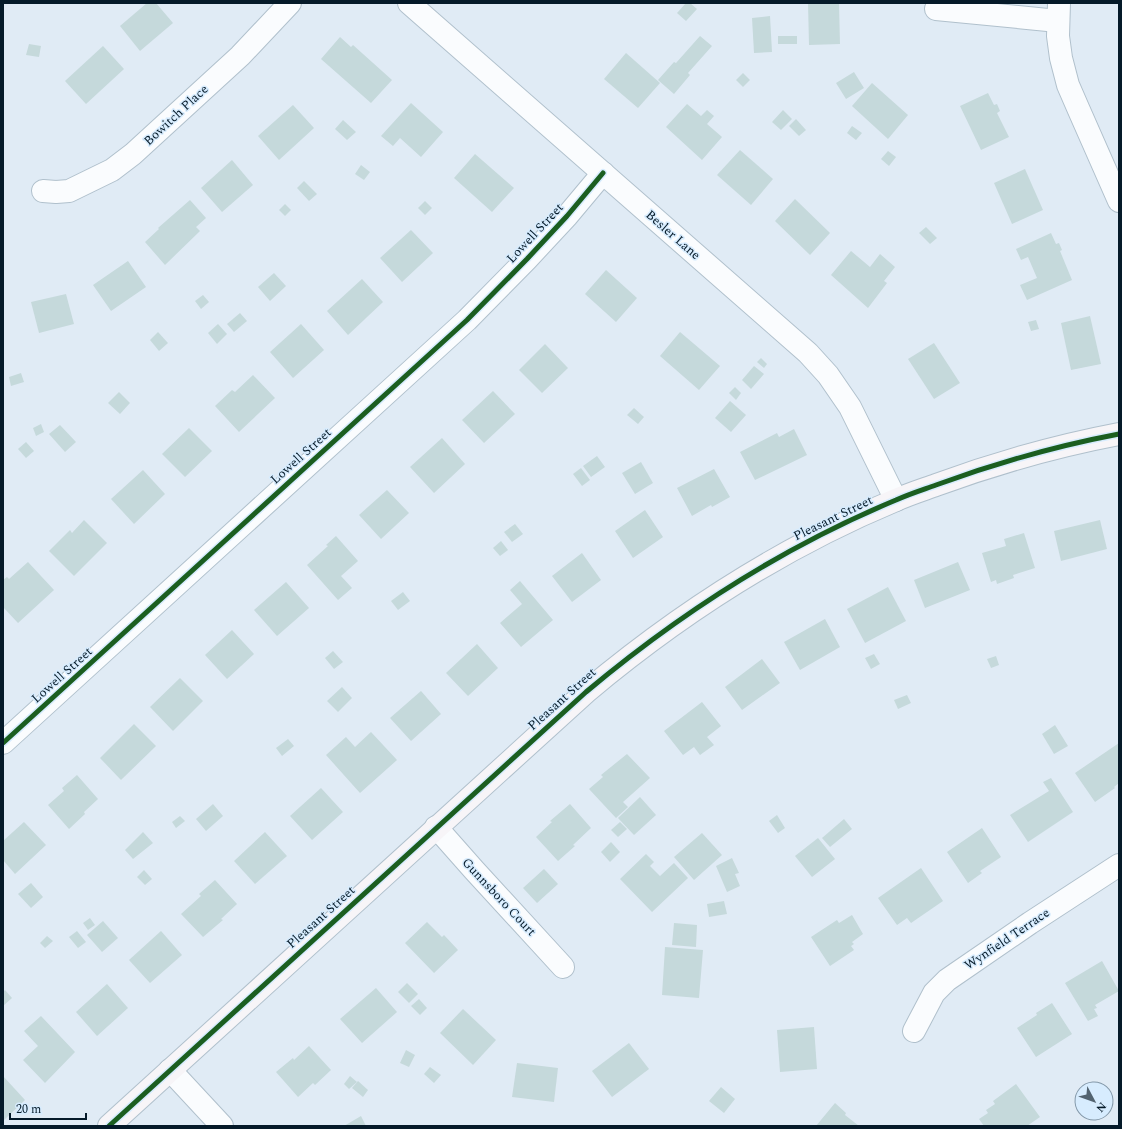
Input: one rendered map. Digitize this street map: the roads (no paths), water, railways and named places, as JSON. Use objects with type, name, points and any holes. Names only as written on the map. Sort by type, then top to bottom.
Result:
[{"type":"street","name":"Bowitch Place","points":[[43,191],[69,191],[112,170],[134,154],[240,56],[290,3]]},
{"type":"street","name":"Besler Lane","points":[[409,3],[808,353],[828,375],[850,407],[896,500]]},
{"type":"street","points":[[936,9],[1058,12],[1058,36],[1061,58],[1068,85],[1119,201]]},
{"type":"street","name":"Lowell Street","points":[[3,744],[467,320],[527,260],[603,173]]},
{"type":"street","name":"Pleasant Street","points":[[109,1126],[586,692],[621,662],[658,635],[733,584],[752,573],[840,526],[896,500],[960,477],[1038,452],[1119,434]]},
{"type":"street","name":"Gunnsboro Court","points":[[436,827],[563,967]]},
{"type":"street","name":"Wynfield Terrace","points":[[914,1031],[934,993],[947,980],[1030,923],[1119,865]]},
{"type":"street","points":[[170,1070],[222,1126]]}]
